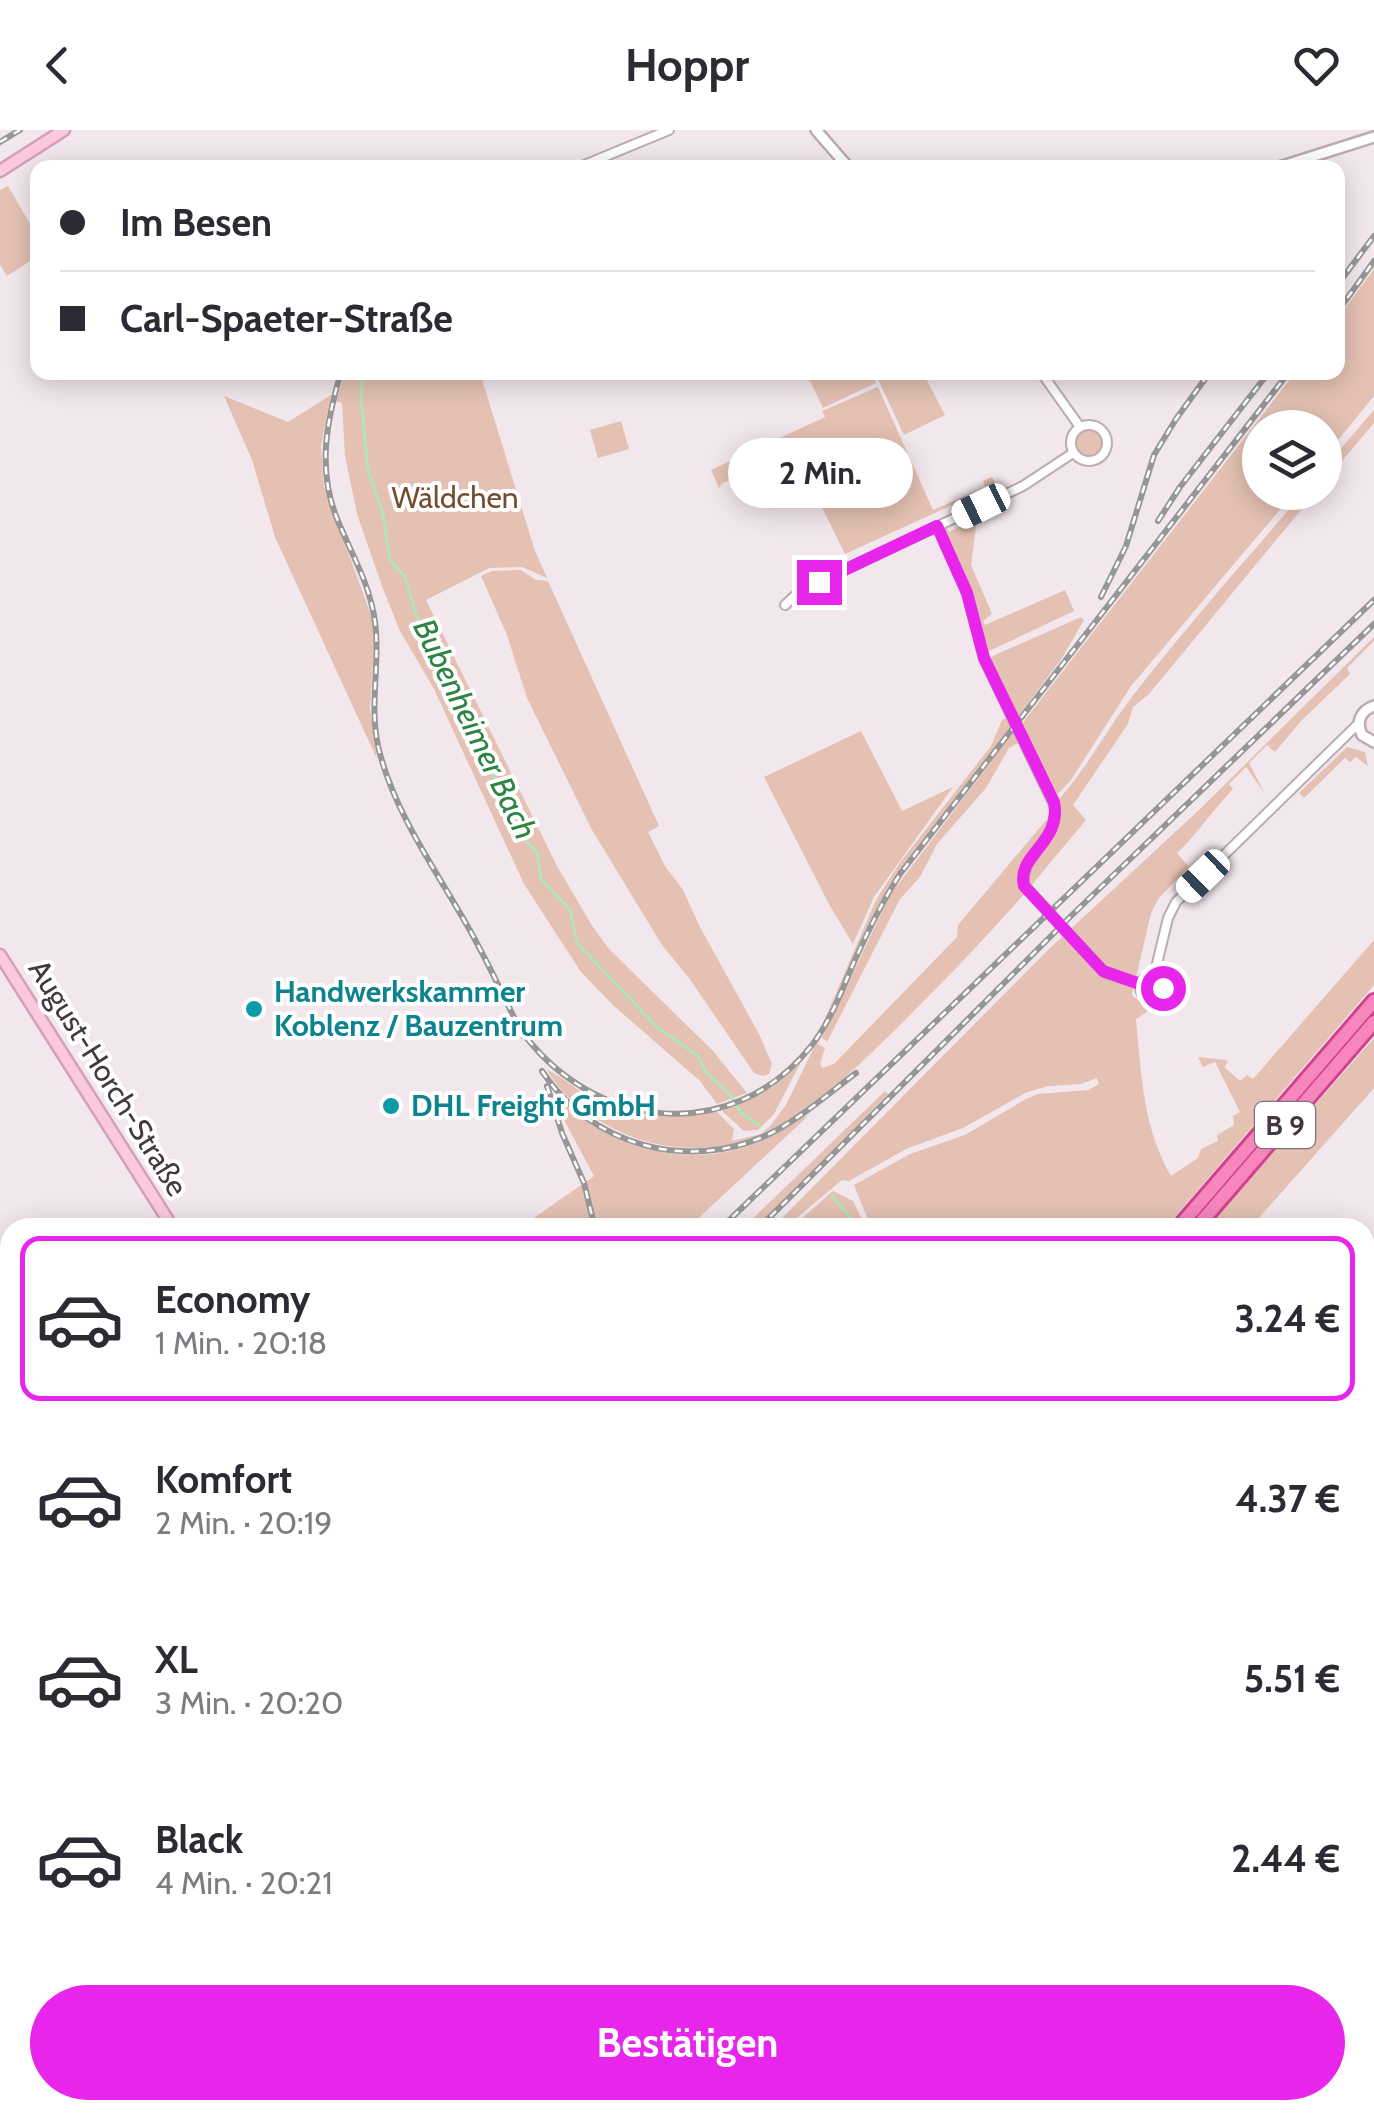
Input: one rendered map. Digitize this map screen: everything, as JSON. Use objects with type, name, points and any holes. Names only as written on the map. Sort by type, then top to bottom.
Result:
[{"type":"highway","name":"B 9","points":[[1187,1218],[1374,1000]]},
{"type":"highway","name":"B 9","points":[[1205,1218],[1374,1022]]},
{"type":"main road","points":[[0,171],[64,130]]},
{"type":"main road","name":"August-Horch-Straße","points":[[0,956],[167,1218]]},
{"type":"street","points":[[596,160],[669,130]]},
{"type":"street","points":[[816,130],[842,160]]},
{"type":"street","points":[[1301,160],[1374,137]]},
{"type":"street","points":[[1047,380],[1080,427]]},
{"type":"street","points":[[1089,424],[1103,430],[1107,447],[1103,456],[1090,462],[1074,453],[1071,440],[1080,427],[1089,424]]},
{"type":"street","points":[[786,605],[800,591],[1038,478],[1074,453]]},
{"type":"street","points":[[937,526],[967,593],[984,658],[1054,802],[1054,827],[1025,869],[1024,886],[1103,971],[1140,984],[1146,997],[1157,997],[1163,988],[1154,976]]},
{"type":"street","points":[[1154,976],[1168,918],[1176,902],[1346,739],[1362,713],[1374,706]]},
{"type":"street","points":[[1359,723],[1369,740]]},
{"type":"street","points":[[1346,739],[1369,740]]},
{"type":"street","points":[[1140,984],[1146,977],[1154,976]]},
{"type":"green space","points":[[8,186],[30,224],[30,261],[7,276],[0,265],[0,190]]},
{"type":"green space","points":[[1374,269],[1374,396],[1342,435],[1342,410],[1266,410],[1290,380],[1345,380],[1345,308]]},
{"type":"green space","name":"Wäldchen","points":[[343,380],[482,380],[535,551],[547,578],[522,567],[489,568],[426,600],[557,866],[591,924],[609,949],[713,1051],[747,1093],[717,1104],[700,1081],[581,972],[524,884],[383,589],[357,514],[345,456],[342,403],[336,401]]},
{"type":"green space","points":[[809,380],[875,380],[876,383],[823,408]]},
{"type":"green space","points":[[878,380],[927,380],[945,415],[904,435]]},
{"type":"green space","points":[[878,387],[933,510],[985,487],[983,481],[992,477],[996,485],[845,554],[795,453],[719,488],[711,470],[825,417],[822,411]]},
{"type":"green space","points":[[331,395],[321,447],[324,486],[372,618],[370,708],[377,759],[275,537],[252,460],[224,396],[288,422]]},
{"type":"green space","points":[[1374,410],[1374,423],[1342,461],[1342,447]]},
{"type":"green space","points":[[621,421],[629,449],[598,458],[590,430]]},
{"type":"green space","points":[[1089,429],[1099,433],[1103,443],[1099,453],[1089,457],[1079,453],[1075,443],[1079,433]]},
{"type":"green space","points":[[1242,441],[1242,510],[1280,510],[1131,686],[1071,780],[1057,795],[1021,725]]},
{"type":"green space","points":[[1288,510],[1301,510],[1149,694],[1133,707],[1128,724],[1073,805],[1086,820],[1030,887],[1028,871],[1059,826],[1059,799],[1125,706]]},
{"type":"green space","points":[[965,524],[976,527],[971,565],[992,614],[983,621],[985,625],[1065,590],[1074,611],[985,653],[971,593],[943,533],[946,526],[949,532]]},
{"type":"green space","points":[[521,570],[536,580],[548,581],[659,826],[648,832],[759,1034],[772,1064],[769,1074],[754,1073],[662,945],[592,830],[527,698],[507,635],[481,576],[492,571]]},
{"type":"green space","points":[[1081,617],[1084,620],[1062,658],[1017,718],[988,658]]},
{"type":"green space","points":[[1374,637],[1347,668],[1350,674],[1275,752],[1267,745],[1249,763],[1265,794],[1246,767],[1229,784],[1233,789],[1177,853],[1189,867],[1159,898],[1151,913],[1132,995],[1150,1010],[1136,1019],[1142,1080],[1154,1139],[1171,1176],[1198,1158],[1201,1149],[1218,1141],[1217,1135],[1234,1125],[1233,1116],[1240,1112],[1215,1062],[1203,1067],[1198,1057],[1226,1060],[1224,1067],[1240,1081],[1247,1075],[1253,1079],[1374,940],[1374,985],[1174,1218],[867,1218],[854,1185],[910,1154],[965,1135],[1026,1099],[1038,1094],[1088,1090],[1099,1084],[1097,1078],[1027,1092],[963,1128],[906,1149],[849,1181],[842,1180],[797,1218],[782,1218],[1049,949],[1199,810]]},
{"type":"green space","points":[[1008,717],[1013,725],[887,891],[821,1028],[876,900],[899,864],[991,746],[1002,720]]},
{"type":"green space","points":[[1015,730],[1020,742],[1009,748],[986,788],[937,844],[920,877],[900,899],[827,1042],[822,1038],[890,895]]},
{"type":"green space","points":[[861,731],[902,811],[953,787],[874,897],[853,944],[764,777]]},
{"type":"green space","points":[[1347,747],[1365,752],[1368,766],[1356,757],[1350,762],[1345,758],[1304,798],[1299,793]]},
{"type":"green space","points":[[1052,813],[1046,831],[1018,877],[1025,893],[868,1056],[818,1100],[762,1134],[728,1145],[691,1148],[637,1139],[589,1114],[570,1099],[547,1070],[617,1109],[666,1116],[716,1111],[734,1129],[732,1141],[761,1134],[786,1105],[816,1043],[825,1048],[822,1068],[834,1064],[957,937],[958,925]]},
{"type":"green space","points":[[1374,1038],[1374,1088],[1259,1218],[1215,1218]]},
{"type":"green space","points":[[801,1062],[774,1114],[758,1130],[744,1131],[722,1111],[774,1086]]},
{"type":"green space","points":[[885,1091],[888,1094],[765,1218],[753,1218]]},
{"type":"green space","points":[[555,1093],[597,1128],[647,1149],[673,1154],[727,1152],[754,1144],[808,1116],[699,1218],[534,1218],[594,1176],[556,1105]]},
{"type":"green space","points":[[833,1191],[853,1201],[862,1218],[802,1218]]},
{"type":"waterway","name":"Bubenheimer Bach","points":[[362,380],[368,470],[383,514],[390,560],[405,577],[418,621],[443,653],[467,713],[487,747],[495,782],[512,805],[521,836],[537,852],[541,879],[570,910],[577,943],[658,1028],[698,1056],[705,1071],[731,1096],[741,1113],[760,1126]]},
{"type":"waterway","name":"Bubenheimer Bach","points":[[832,1196],[851,1218]]},
{"type":"railway","points":[[0,142],[20,130]]},
{"type":"railway","points":[[1345,275],[1374,236]]},
{"type":"railway","points":[[1345,301],[1374,261]]},
{"type":"railway","points":[[339,380],[326,447],[328,484],[331,502],[372,606],[379,750],[406,819],[475,940],[523,1036]]},
{"type":"railway","points":[[1101,597],[1126,546],[1154,455],[1204,380]]},
{"type":"railway","points":[[1158,521],[1263,380]]},
{"type":"railway","points":[[518,1026],[548,1061],[582,1087],[621,1105],[661,1113],[702,1112],[742,1100],[779,1078],[812,1045],[825,1025],[900,874],[1283,380]]},
{"type":"railway","points":[[731,1218],[1374,600]]},
{"type":"railway","points":[[769,1218],[1071,916],[1374,624]]},
{"type":"railway","points":[[542,1071],[562,1097],[613,1134],[673,1151],[736,1146],[767,1135],[856,1073]]},
{"type":"railway","points":[[547,1086],[584,1183],[593,1218]]},
{"type":"place","name":"Handwerkskammer Koblenz / Bauzentrum","points":[[254,1009]]},
{"type":"place","name":"DHL Freight GmbH","points":[[391,1106]]},
{"type":"route","points":[[819,582],[937,526],[972,607],[984,658],[1054,802],[1054,827],[1025,869],[1024,886],[1106,973],[1140,984],[1146,977],[1154,976],[1163,988]]}]
